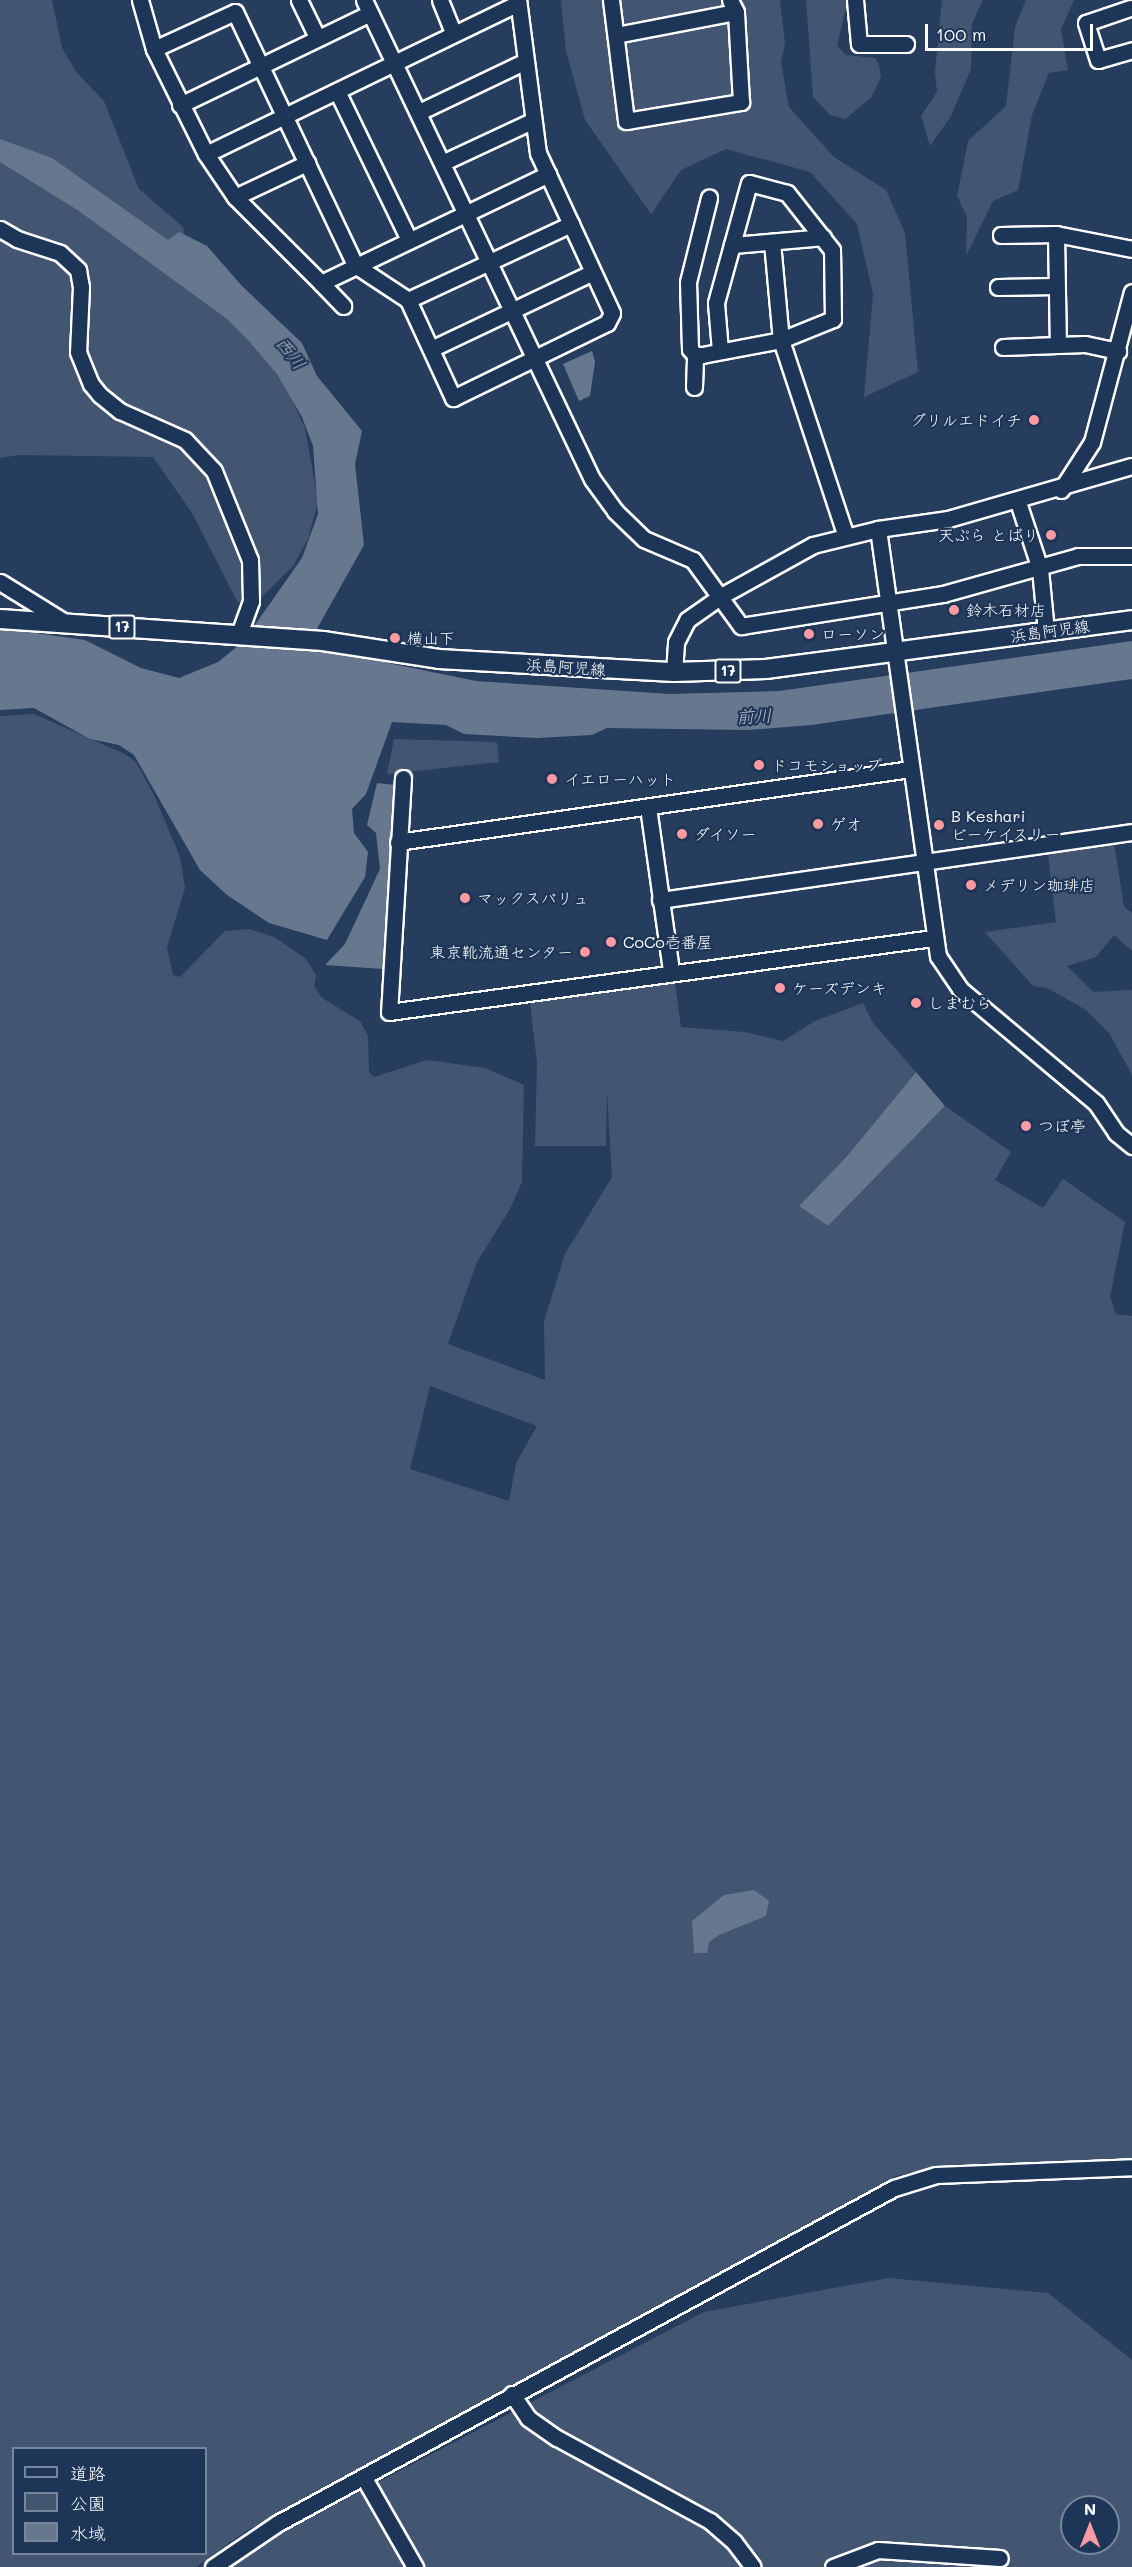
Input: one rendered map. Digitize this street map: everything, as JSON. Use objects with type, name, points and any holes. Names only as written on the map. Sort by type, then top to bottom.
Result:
[{"type":"main road","name":"浜島阿児線","points":[[0,619],[323,641],[439,659],[674,672],[766,669],[895,658],[1046,631],[1132,620]]},
{"type":"street","points":[[140,0],[154,49],[180,105],[206,154],[234,197],[343,306]]},
{"type":"street","points":[[299,0],[317,37]]},
{"type":"street","points":[[440,0],[453,32]]},
{"type":"street","points":[[611,0],[626,121],[741,102],[733,6],[616,35]]},
{"type":"street","points":[[855,0],[859,44],[906,44]]},
{"type":"street","points":[[154,49],[234,12],[284,116],[307,163],[355,265],[408,300],[453,398],[536,360],[607,323],[612,313],[538,153],[524,62],[518,2],[453,32],[337,91],[284,116],[206,154]]},
{"type":"street","points":[[180,105],[317,37],[367,6],[444,162],[587,469],[615,511],[644,539],[693,560],[741,626],[887,603],[1040,569],[1078,556],[1132,556]]},
{"type":"street","points":[[1130,7],[1086,23],[1098,60],[1132,50]]},
{"type":"street","points":[[418,112],[524,62]]},
{"type":"street","points":[[337,91],[409,240]]},
{"type":"street","points":[[444,162],[532,121]]},
{"type":"street","points":[[234,197],[307,163]]},
{"type":"street","points":[[321,282],[466,211],[548,174]]},
{"type":"street","points":[[695,355],[720,351],[781,340],[833,319],[832,250],[787,193],[749,183],[716,303],[720,351]]},
{"type":"street","points":[[694,387],[695,355],[690,349],[688,282],[709,198]]},
{"type":"street","points":[[408,300],[572,224]]},
{"type":"street","points":[[0,229],[17,239],[60,253],[78,270],[81,287],[78,352],[87,376],[100,395],[120,411],[184,440],[214,471],[250,560],[250,601],[242,635]]},
{"type":"street","points":[[1001,235],[1056,234],[1132,249]]},
{"type":"street","points":[[1056,234],[1058,345]]},
{"type":"street","points":[[732,245],[823,237]]},
{"type":"street","points":[[772,242],[781,340],[846,536]]},
{"type":"street","points":[[431,349],[593,272]]},
{"type":"street","points":[[999,287],[1056,286]]},
{"type":"street","points":[[1061,490],[1092,442],[1132,292]]},
{"type":"street","points":[[1003,347],[1085,344],[1118,351]]},
{"type":"street","points":[[674,672],[678,633],[687,620],[721,596],[813,545],[878,529],[948,519],[1018,502],[1132,466]]},
{"type":"street","points":[[1018,502],[1040,569],[1046,631]]},
{"type":"street","points":[[878,529],[933,938],[943,967],[960,989],[1096,1103],[1116,1133],[1132,1146]]},
{"type":"street","points":[[0,582],[68,624]]},
{"type":"street","points":[[398,842],[910,769]]},
{"type":"street","points":[[403,778],[389,1012],[933,938]]},
{"type":"street","points":[[648,807],[671,972]]},
{"type":"street","points":[[660,900],[1132,832]]},
{"type":"street","points":[[213,2567],[278,2523],[894,2188],[936,2175],[1132,2167]]},
{"type":"street","points":[[512,2394],[528,2418],[556,2438],[710,2521],[753,2567]]},
{"type":"street","points":[[364,2478],[415,2567]]},
{"type":"street","points":[[833,2567],[878,2550],[1000,2558]]},
{"type":"green space","points":[[0,0],[52,0],[62,48],[76,72],[104,101],[139,189],[183,227],[199,297],[244,330],[280,374],[305,428],[318,502],[308,539],[293,566],[251,608],[237,601],[192,513],[153,457],[19,455],[0,458]]},
{"type":"green space","points":[[561,0],[780,0],[785,43],[781,62],[789,107],[834,157],[886,190],[905,233],[918,372],[864,397],[873,294],[857,224],[810,172],[726,149],[681,170],[651,214],[585,120],[566,51]]},
{"type":"green space","points":[[806,0],[848,0],[837,46],[846,55],[875,58],[879,65],[881,77],[871,98],[845,119],[830,115],[813,97]]},
{"type":"green space","points":[[942,0],[983,0],[972,24],[971,69],[951,116],[930,146],[921,116],[937,92],[935,72]]},
{"type":"green space","points":[[1026,0],[1074,0],[1061,29],[1068,70],[1049,73],[1032,115],[1018,190],[993,201],[966,256],[967,217],[957,196],[968,141],[1006,106],[1015,27]]},
{"type":"green space","points":[[34,714],[125,754],[136,762],[155,797],[180,857],[185,888],[167,947],[173,975],[180,977],[225,931],[249,929],[274,937],[305,958],[316,975],[314,986],[322,998],[360,1021],[368,1036],[369,1072],[374,1077],[427,1060],[485,1068],[524,1085],[522,1182],[510,1209],[477,1262],[448,1344],[545,1380],[544,1321],[565,1254],[612,1177],[607,1092],[606,1146],[535,1146],[537,1063],[529,994],[674,977],[681,1027],[744,1032],[783,1041],[815,1021],[863,1003],[873,1023],[916,1072],[848,1155],[799,1206],[828,1226],[945,1106],[1011,1152],[995,1180],[1043,1208],[1063,1179],[1125,1222],[1110,1297],[1116,1314],[1132,1316],[1132,2159],[945,2165],[896,2176],[246,2531],[196,2567],[0,2567],[0,716]],"holes":[[[430,1386],[537,1426],[516,1463],[509,1501],[410,1469]]]},
{"type":"green space","points":[[394,739],[497,742],[499,762],[387,774]]},
{"type":"green space","points":[[1114,843],[1124,907],[1132,913],[1132,951],[1114,935],[1096,957],[1067,966],[1093,992],[1132,990],[1132,1075],[1109,1033],[1086,1010],[1047,988],[1033,986],[985,932],[1056,922],[1048,853]]},
{"type":"green space","points":[[888,2278],[1048,2293],[1132,2360],[1132,2567],[232,2567],[269,2539],[704,2312]]},
{"type":"water","points":[[0,139],[52,158],[168,240],[179,232],[207,246],[242,286],[302,343],[317,376],[362,431],[355,464],[364,545],[305,650],[374,654],[388,663],[476,681],[670,694],[779,691],[1132,641],[1132,679],[811,725],[748,730],[607,728],[592,735],[537,738],[464,734],[446,725],[392,722],[366,794],[352,809],[354,833],[368,852],[365,877],[327,940],[269,923],[227,895],[200,870],[134,755],[119,745],[90,739],[34,708],[0,710],[0,628],[85,640],[141,668],[179,678],[218,662],[243,642],[302,558],[318,514],[313,446],[302,417],[277,374],[227,319],[79,211],[0,162]]},
{"type":"water","points":[[592,351],[595,362],[590,396],[579,401],[563,364]]},
{"type":"water","points":[[377,783],[395,785],[383,969],[325,965],[345,944],[380,869],[376,833],[367,825]]},
{"type":"water","points":[[916,1072],[945,1106],[828,1226],[799,1206],[848,1155]]},
{"type":"water","points":[[754,1890],[769,1901],[766,1916],[719,1935],[709,1942],[707,1953],[694,1953],[692,1921],[724,1895]]},
{"type":"place","name":"グリルエドイチ","points":[[1034,420]]},
{"type":"place","name":"天ぷら とばり","points":[[1051,535]]},
{"type":"place","name":"鈴木石材店","points":[[954,610]]},
{"type":"place","name":"ローソン","points":[[809,634]]},
{"type":"place","name":"横山下","points":[[395,638]]},
{"type":"place","name":"ドコモショップ","points":[[759,765]]},
{"type":"place","name":"イエローハット","points":[[552,779]]},
{"type":"place","name":"ゲオ","points":[[818,824]]},
{"type":"place","name":"B Keshari ビーケイスリー","points":[[939,825]]},
{"type":"place","name":"ダイソー","points":[[682,834]]},
{"type":"place","name":"メデリン珈琲店","points":[[971,885]]},
{"type":"place","name":"マックスバリュ","points":[[465,898]]},
{"type":"place","name":"CoCo壱番屋","points":[[611,942]]},
{"type":"place","name":"東京靴流通センター","points":[[585,952]]},
{"type":"place","name":"ケーズデンキ","points":[[780,988]]},
{"type":"place","name":"しまむら","points":[[916,1003]]},
{"type":"place","name":"つぼ亭","points":[[1026,1126]]},
{"type":"water label","name":"西川","points":[[291,353]]},
{"type":"water label","name":"前川","points":[[754,716]]}]
